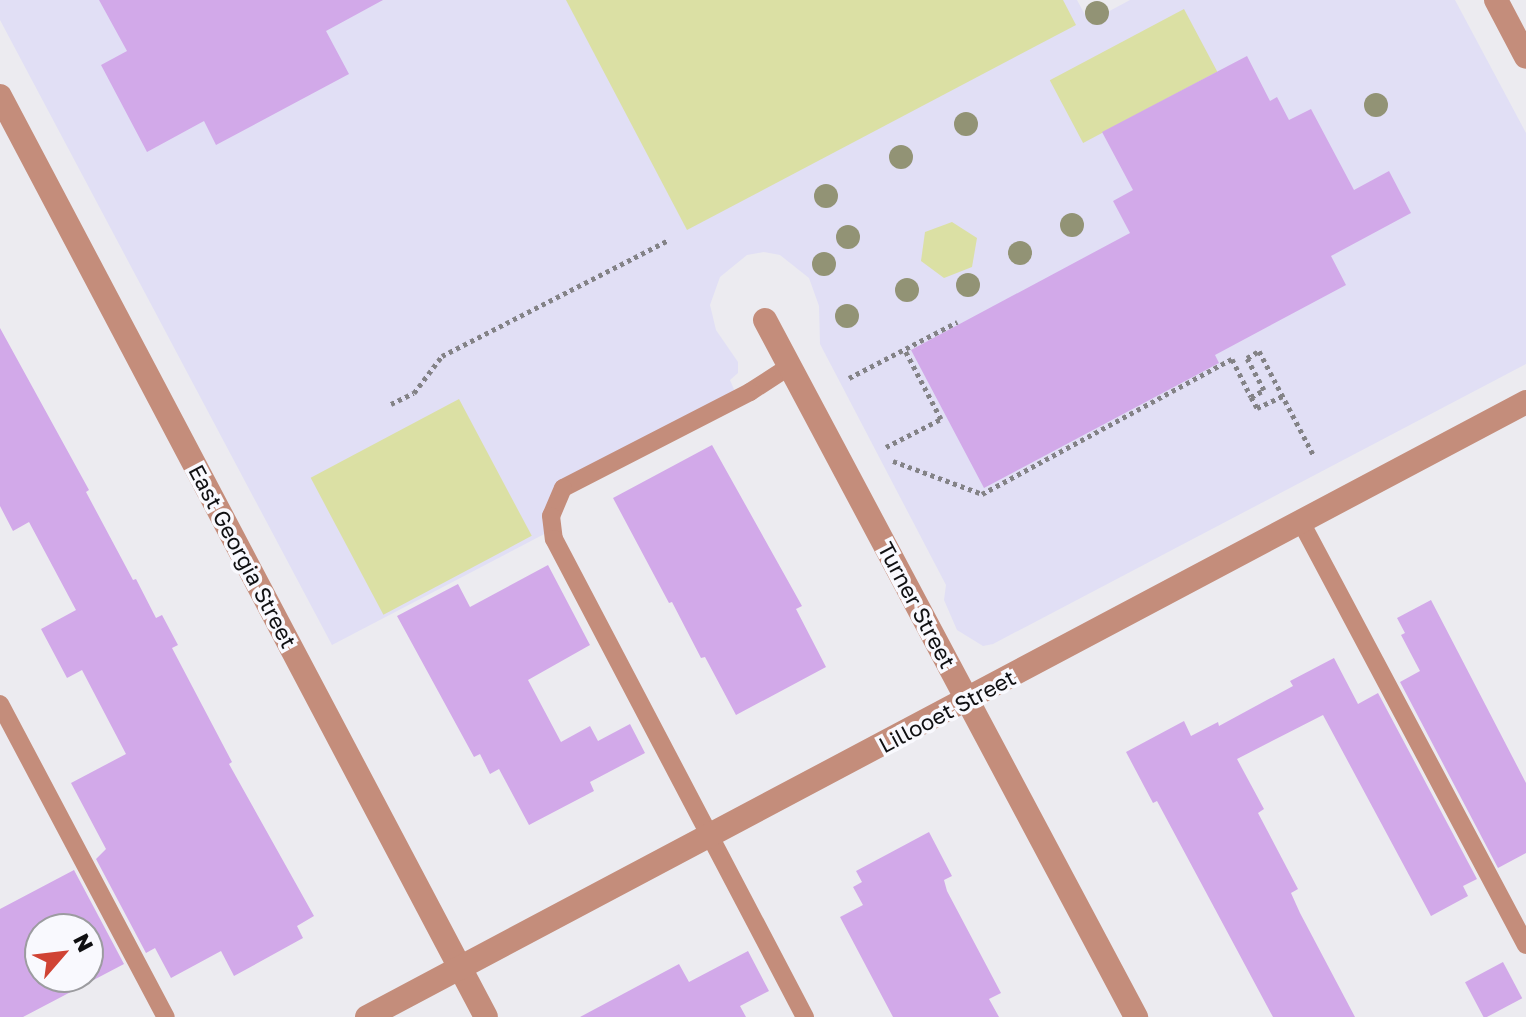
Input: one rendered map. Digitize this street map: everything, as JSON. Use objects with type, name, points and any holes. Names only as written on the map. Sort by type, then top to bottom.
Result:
[{"type":"street","points":[[1496,0],[1526,57]]},
{"type":"street","name":"East Georgia Street","points":[[0,96],[486,1017]]},
{"type":"street","name":"Turner Street","points":[[765,320],[1136,1017]]},
{"type":"street","name":"Lillooet Street","points":[[367,1017],[1526,402]]},
{"type":"lane","points":[[790,366],[750,392],[563,488],[551,516],[554,539],[805,1017]]},
{"type":"lane","points":[[1301,522],[1526,945]]},
{"type":"lane","points":[[0,704],[166,1017]]},
{"type":"path","points":[[391,404],[414,393],[442,356],[669,240]]},
{"type":"path","points":[[849,378],[957,322]]},
{"type":"path","points":[[886,447],[941,419],[905,350]]},
{"type":"path","points":[[1251,397],[1264,390],[1247,358],[1259,351],[1314,456]]},
{"type":"path","points":[[893,461],[982,494],[1232,359],[1257,408],[1283,396]]},
{"type":"shaded area","points":[[0,0],[1077,0],[1089,22],[1130,0],[1455,0],[1526,133],[1526,364],[993,644],[983,646],[957,630],[944,600],[946,585],[820,344],[819,306],[809,278],[780,255],[764,252],[747,255],[720,277],[710,305],[716,330],[738,362],[738,373],[730,380],[738,399],[563,488],[552,530],[332,645],[0,20]]},
{"type":"green space","points":[[566,0],[1063,0],[1076,25],[687,230]]},
{"type":"green space","points":[[1184,9],[1217,72],[1083,143],[1050,80]]},
{"type":"green space","points":[[952,222],[977,238],[972,267],[944,278],[921,261],[925,232]]},
{"type":"green space","points":[[459,399],[532,536],[383,615],[311,478]]},
{"type":"building","points":[[99,0],[383,0],[326,31],[349,74],[216,145],[204,121],[147,152],[101,65],[127,51]]},
{"type":"building","points":[[1247,56],[1270,101],[1277,97],[1289,120],[1311,109],[1354,190],[1389,171],[1411,213],[1331,256],[1346,285],[1215,355],[1219,363],[984,488],[911,350],[1130,233],[1113,201],[1133,190],[1102,132]]},
{"type":"building","points":[[0,328],[89,490],[86,492],[133,580],[136,579],[156,618],[162,615],[178,645],[172,648],[232,762],[229,764],[314,916],[297,926],[303,938],[234,976],[221,951],[171,978],[155,948],[146,953],[96,859],[106,849],[71,783],[126,754],[82,670],[67,678],[41,629],[76,610],[29,522],[13,531],[0,506]]},
{"type":"building","points":[[712,445],[802,606],[796,609],[826,667],[736,715],[705,657],[701,658],[672,602],[669,603],[613,498]]},
{"type":"building","points":[[548,565],[590,645],[528,680],[561,742],[590,726],[598,741],[630,724],[645,753],[590,782],[594,791],[529,825],[499,769],[490,774],[480,754],[474,757],[397,616],[458,584],[470,607]]},
{"type":"building","points":[[1431,600],[1526,783],[1526,853],[1498,868],[1400,682],[1420,671],[1401,635],[1405,633],[1397,618]]},
{"type":"building","points":[[1334,658],[1358,704],[1378,693],[1477,879],[1463,886],[1468,896],[1431,916],[1323,715],[1237,759],[1264,809],[1258,813],[1298,889],[1291,893],[1300,913],[1355,1017],[1273,1017],[1157,801],[1153,803],[1126,752],[1184,721],[1191,736],[1218,722],[1219,726],[1293,686],[1290,681]]},
{"type":"building","points":[[929,832],[952,876],[944,880],[947,891],[1001,993],[989,999],[999,1017],[893,1017],[840,917],[863,905],[853,887],[862,882],[856,871]]},
{"type":"building","points":[[74,870],[97,913],[24,913],[24,993],[69,993],[23,1017],[0,1017],[0,909]]},
{"type":"building","points":[[104,926],[124,964],[104,974]]},
{"type":"building","points":[[748,951],[769,991],[740,1006],[746,1017],[580,1017],[679,964],[689,982]]},
{"type":"building","points":[[1503,962],[1522,998],[1484,1017],[1465,982]]}]
